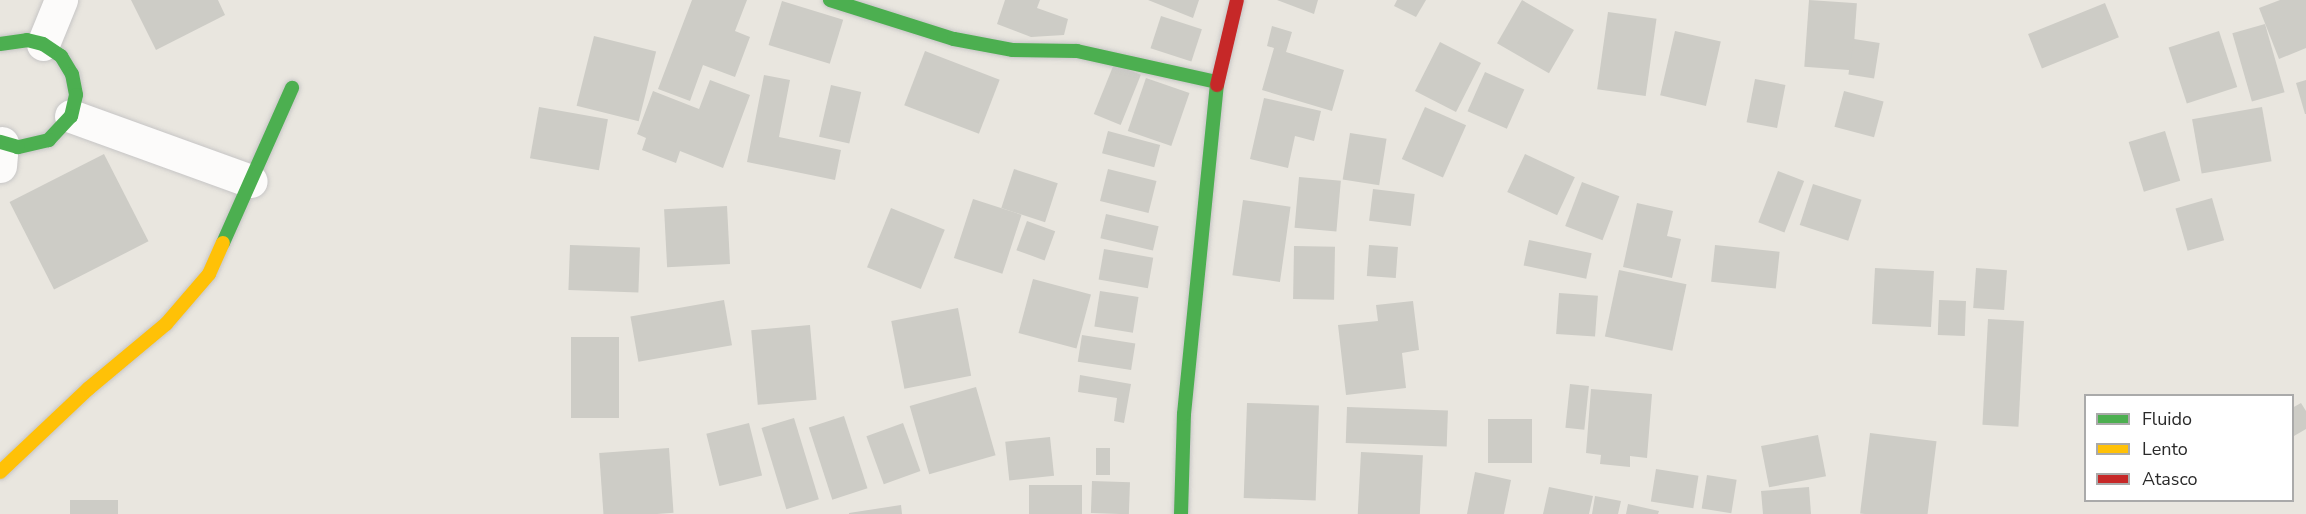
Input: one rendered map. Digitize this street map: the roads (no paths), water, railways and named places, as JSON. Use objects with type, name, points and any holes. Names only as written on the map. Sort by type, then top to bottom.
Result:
[{"type":"street","points":[[43,44],[61,0]]},
{"type":"street","points":[[830,0],[954,39],[1012,50],[1077,51],[1217,82]]},
{"type":"street","points":[[1180,514],[1184,414],[1217,82],[1237,0]]},
{"type":"street","points":[[0,44],[27,40],[43,44],[61,56],[72,74],[76,95],[71,116],[49,140],[1,151]]},
{"type":"street","points":[[0,471],[88,389],[166,324],[209,274],[292,88]]},
{"type":"street","points":[[71,116],[251,181]]}]
